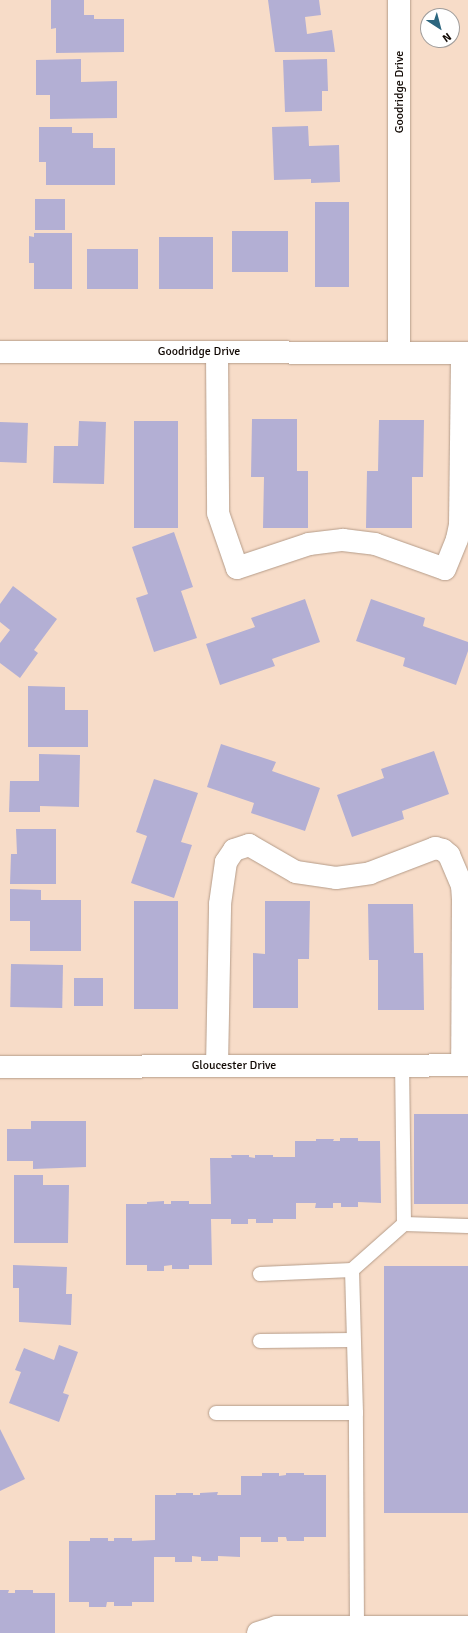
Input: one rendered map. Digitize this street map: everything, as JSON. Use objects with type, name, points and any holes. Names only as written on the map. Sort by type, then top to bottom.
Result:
[{"type":"street","name":"Goodridge Drive","points":[[399,0],[399,352]]},
{"type":"street","name":"Goodridge Drive","points":[[0,352],[465,353]]},
{"type":"street","points":[[217,352],[218,513],[237,568],[309,544],[343,540],[375,544],[445,569],[457,539],[460,525],[465,353]]},
{"type":"street","points":[[217,1066],[220,904],[226,862],[234,850],[249,846],[296,872],[336,878],[370,873],[435,848],[443,850],[449,856],[462,885],[465,1065]]},
{"type":"street","name":"Gloucester Drive","points":[[0,1067],[465,1065]]},
{"type":"street","points":[[258,1633],[276,1627],[357,1627],[416,1630],[468,1627]]},
{"type":"lane","points":[[402,1065],[404,1224]]},
{"type":"lane","points":[[260,1274],[352,1270],[404,1224],[468,1226]]},
{"type":"lane","points":[[352,1270],[356,1412],[357,1627]]},
{"type":"lane","points":[[260,1341],[353,1340]]},
{"type":"lane","points":[[216,1413],[356,1412]]},
{"type":"building","points":[[51,0],[84,0],[84,15],[94,15],[94,19],[124,19],[124,52],[56,53],[56,28],[51,29]]},
{"type":"building","points":[[268,0],[319,0],[321,15],[305,17],[307,34],[332,30],[335,52],[275,52]]},
{"type":"building","points":[[81,59],[81,82],[117,81],[117,118],[50,119],[50,95],[36,95],[36,60]]},
{"type":"building","points":[[327,59],[328,91],[322,91],[322,111],[285,112],[283,60]]},
{"type":"building","points":[[308,126],[309,146],[339,145],[340,182],[311,183],[311,179],[274,180],[272,127]]},
{"type":"building","points":[[39,127],[72,127],[72,133],[93,133],[93,148],[115,148],[115,185],[46,185],[46,162],[39,162]]},
{"type":"building","points":[[35,199],[65,199],[65,230],[35,230]]},
{"type":"building","points":[[315,202],[349,202],[349,287],[315,287]]},
{"type":"building","points":[[232,231],[288,231],[288,272],[232,272]]},
{"type":"building","points":[[34,233],[72,233],[72,289],[34,289],[34,263],[29,263],[29,236],[34,237]]},
{"type":"building","points":[[159,237],[213,237],[213,289],[159,289]]},
{"type":"building","points":[[87,249],[138,249],[138,289],[87,289]]},
{"type":"building","points":[[252,419],[297,419],[297,471],[308,471],[308,528],[263,528],[264,477],[251,477]]},
{"type":"building","points":[[379,420],[424,420],[423,477],[412,477],[412,528],[366,528],[367,471],[378,471]]},
{"type":"building","points":[[79,421],[106,422],[104,484],[53,483],[54,446],[78,446]]},
{"type":"building","points":[[134,421],[178,421],[178,528],[134,528]]},
{"type":"building","points":[[0,422],[28,423],[27,463],[0,462]]},
{"type":"building","points":[[174,532],[193,587],[181,591],[197,638],[154,652],[136,598],[148,594],[132,547]]},
{"type":"building","points":[[13,586],[57,619],[34,650],[38,653],[20,678],[0,663],[0,643],[10,630],[0,622],[0,604]]},
{"type":"building","points":[[305,599],[320,642],[272,659],[275,666],[220,685],[206,644],[255,627],[251,618]]},
{"type":"building","points":[[371,599],[425,618],[423,626],[468,642],[468,651],[456,685],[403,666],[405,658],[356,641]]},
{"type":"building","points":[[28,686],[65,687],[65,710],[88,710],[88,747],[28,747]]},
{"type":"building","points":[[221,744],[276,762],[272,771],[320,788],[305,831],[251,813],[254,803],[207,787]]},
{"type":"building","points":[[434,751],[449,794],[402,811],[404,819],[352,837],[337,795],[384,778],[381,769]]},
{"type":"building","points":[[39,754],[80,755],[79,807],[40,806],[40,812],[9,812],[10,781],[39,781]]},
{"type":"building","points":[[154,779],[198,793],[181,842],[192,845],[174,898],[131,883],[147,836],[136,832]]},
{"type":"building","points":[[16,829],[56,829],[56,884],[10,884],[11,854],[17,854]]},
{"type":"building","points":[[10,889],[41,890],[41,900],[81,900],[81,951],[30,951],[30,921],[10,921]]},
{"type":"building","points":[[134,901],[178,901],[178,1009],[134,1009]]},
{"type":"building","points":[[265,901],[310,901],[309,959],[298,959],[298,1008],[253,1008],[253,953],[265,954]]},
{"type":"building","points":[[368,904],[413,904],[414,953],[423,953],[424,1010],[378,1010],[378,960],[369,960]]},
{"type":"building","points":[[11,964],[63,965],[62,1008],[10,1007]]},
{"type":"building","points":[[74,978],[103,978],[103,1006],[74,1006]]},
{"type":"building","points":[[414,1114],[468,1114],[468,1204],[414,1204]]},
{"type":"building","points":[[31,1121],[86,1121],[86,1167],[33,1169],[33,1161],[7,1161],[7,1129],[31,1129]]},
{"type":"building","points":[[340,1138],[358,1138],[358,1141],[380,1141],[381,1203],[358,1202],[358,1207],[341,1207],[341,1203],[333,1203],[333,1208],[315,1208],[316,1203],[296,1203],[296,1219],[273,1219],[273,1223],[256,1223],[256,1219],[248,1219],[248,1224],[231,1224],[231,1219],[211,1219],[212,1265],[189,1265],[189,1269],[172,1269],[172,1265],[164,1266],[164,1271],[147,1271],[147,1265],[126,1265],[126,1204],[147,1204],[147,1202],[164,1201],[164,1204],[171,1204],[171,1201],[189,1201],[189,1204],[211,1204],[210,1158],[232,1158],[231,1155],[249,1155],[249,1157],[255,1158],[255,1155],[295,1157],[295,1141],[334,1139],[333,1141],[340,1141]]},
{"type":"building","points":[[14,1175],[43,1175],[43,1185],[69,1185],[68,1243],[14,1243]]},
{"type":"building","points":[[13,1265],[67,1267],[66,1294],[72,1294],[71,1325],[19,1322],[19,1288],[13,1288]]},
{"type":"building","points":[[384,1266],[468,1266],[468,1513],[384,1513]]},
{"type":"building","points":[[59,1345],[78,1352],[63,1393],[69,1395],[59,1422],[9,1403],[21,1372],[15,1370],[24,1348],[54,1360]]},
{"type":"building","points":[[0,1429],[25,1479],[0,1491]]},
{"type":"building","points":[[262,1473],[279,1473],[279,1476],[286,1475],[286,1473],[326,1475],[326,1537],[304,1537],[304,1541],[287,1541],[286,1537],[278,1537],[278,1542],[261,1542],[261,1537],[240,1537],[240,1557],[218,1556],[218,1561],[201,1561],[201,1557],[192,1556],[192,1562],[175,1562],[175,1557],[154,1557],[154,1602],[132,1602],[132,1606],[114,1606],[114,1602],[107,1602],[106,1607],[89,1607],[89,1602],[69,1602],[69,1541],[90,1541],[90,1538],[108,1538],[108,1541],[114,1541],[114,1538],[132,1538],[132,1541],[155,1540],[155,1495],[193,1493],[193,1495],[200,1495],[200,1493],[218,1492],[217,1495],[241,1495],[241,1476],[262,1476]]},
{"type":"building","points":[[0,1590],[9,1590],[8,1593],[15,1593],[15,1590],[33,1590],[33,1593],[55,1593],[55,1633],[0,1633]]}]
